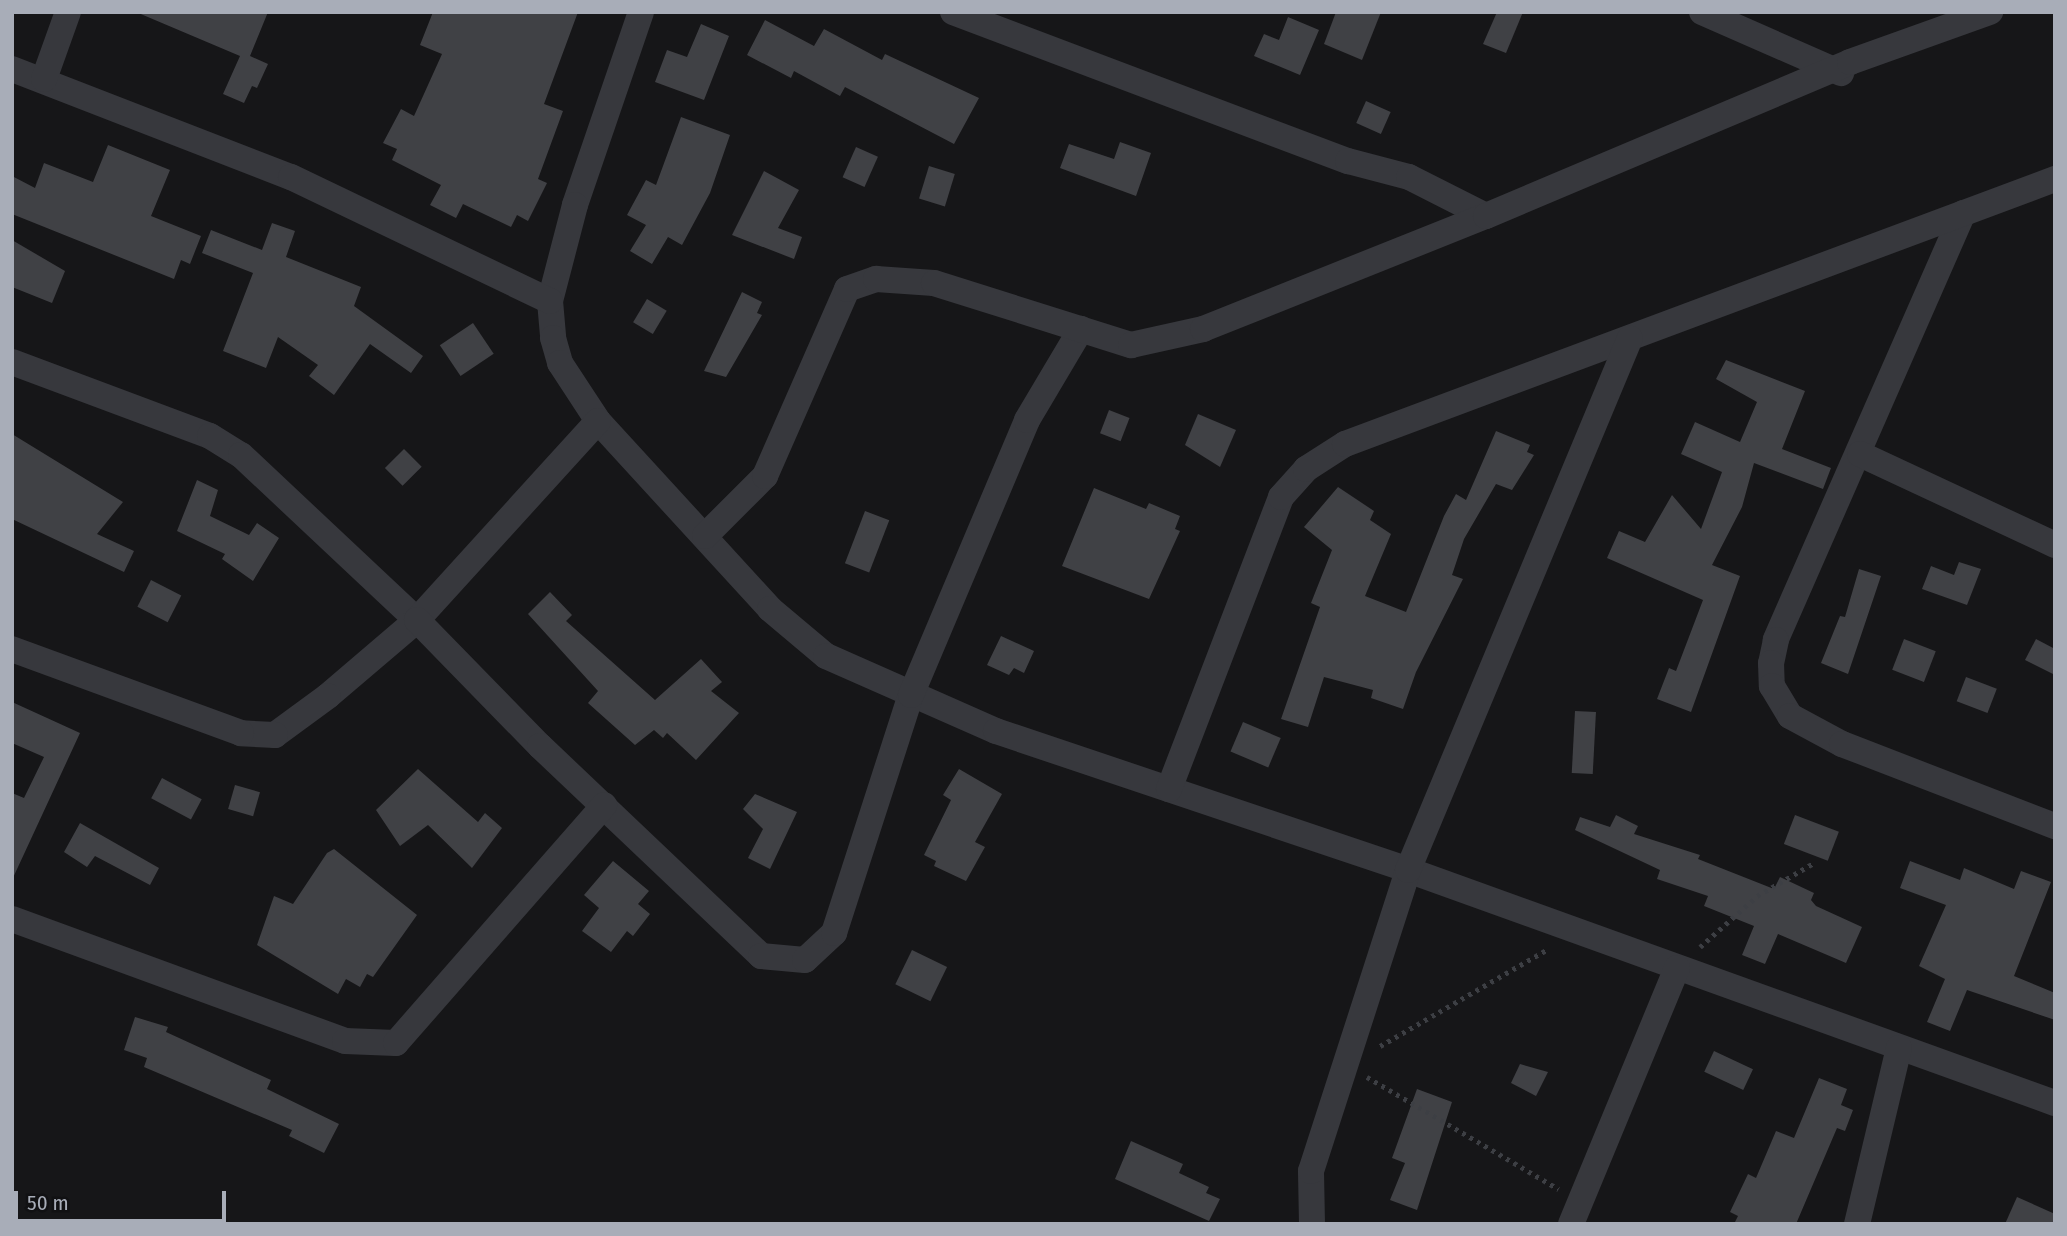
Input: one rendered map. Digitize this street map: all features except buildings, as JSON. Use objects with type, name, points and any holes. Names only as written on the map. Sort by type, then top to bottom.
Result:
[{"type":"street","points":[[44,79],[68,12]]},
{"type":"street","points":[[641,12],[575,205],[550,301],[552,338],[560,363],[598,421],[770,609],[826,656],[996,731],[1408,870],[1576,933],[2055,1103]]},
{"type":"street","points":[[953,12],[1323,151],[1409,177],[1486,216]]},
{"type":"street","points":[[1702,12],[1842,73],[1967,12]]},
{"type":"street","points":[[1716,12],[1850,62]]},
{"type":"street","points":[[705,536],[765,476],[847,289],[876,279],[934,283],[1131,345],[1203,329],[1486,216],[1850,62],[1990,12]]},
{"type":"street","points":[[12,69],[44,79],[292,177],[550,301]]},
{"type":"street","points":[[1169,789],[1280,497],[1306,468],[1345,444],[2055,179]]},
{"type":"street","points":[[1963,213],[1860,454],[1776,640],[1770,663],[1778,703],[1790,716],[1842,744],[2055,826]]},
{"type":"street","points":[[12,362],[210,436],[241,455],[417,620],[761,956],[804,960],[834,933],[911,695],[1027,420],[1081,329]]},
{"type":"street","points":[[1312,1224],[1311,1171],[1408,870],[1630,338]]},
{"type":"street","points":[[12,649],[241,733],[275,735],[318,704],[417,620],[598,421]]},
{"type":"street","points":[[1860,454],[2055,545]]},
{"type":"street","points":[[12,919],[345,1041],[396,1043],[604,805]]},
{"type":"street","points":[[1576,1213],[1677,968]]},
{"type":"street","points":[[1857,1224],[1899,1048]]},
{"type":"path","points":[[1677,968],[1757,896],[1812,864]]},
{"type":"path","points":[[1576,933],[1347,1065],[1576,1213]]}]
